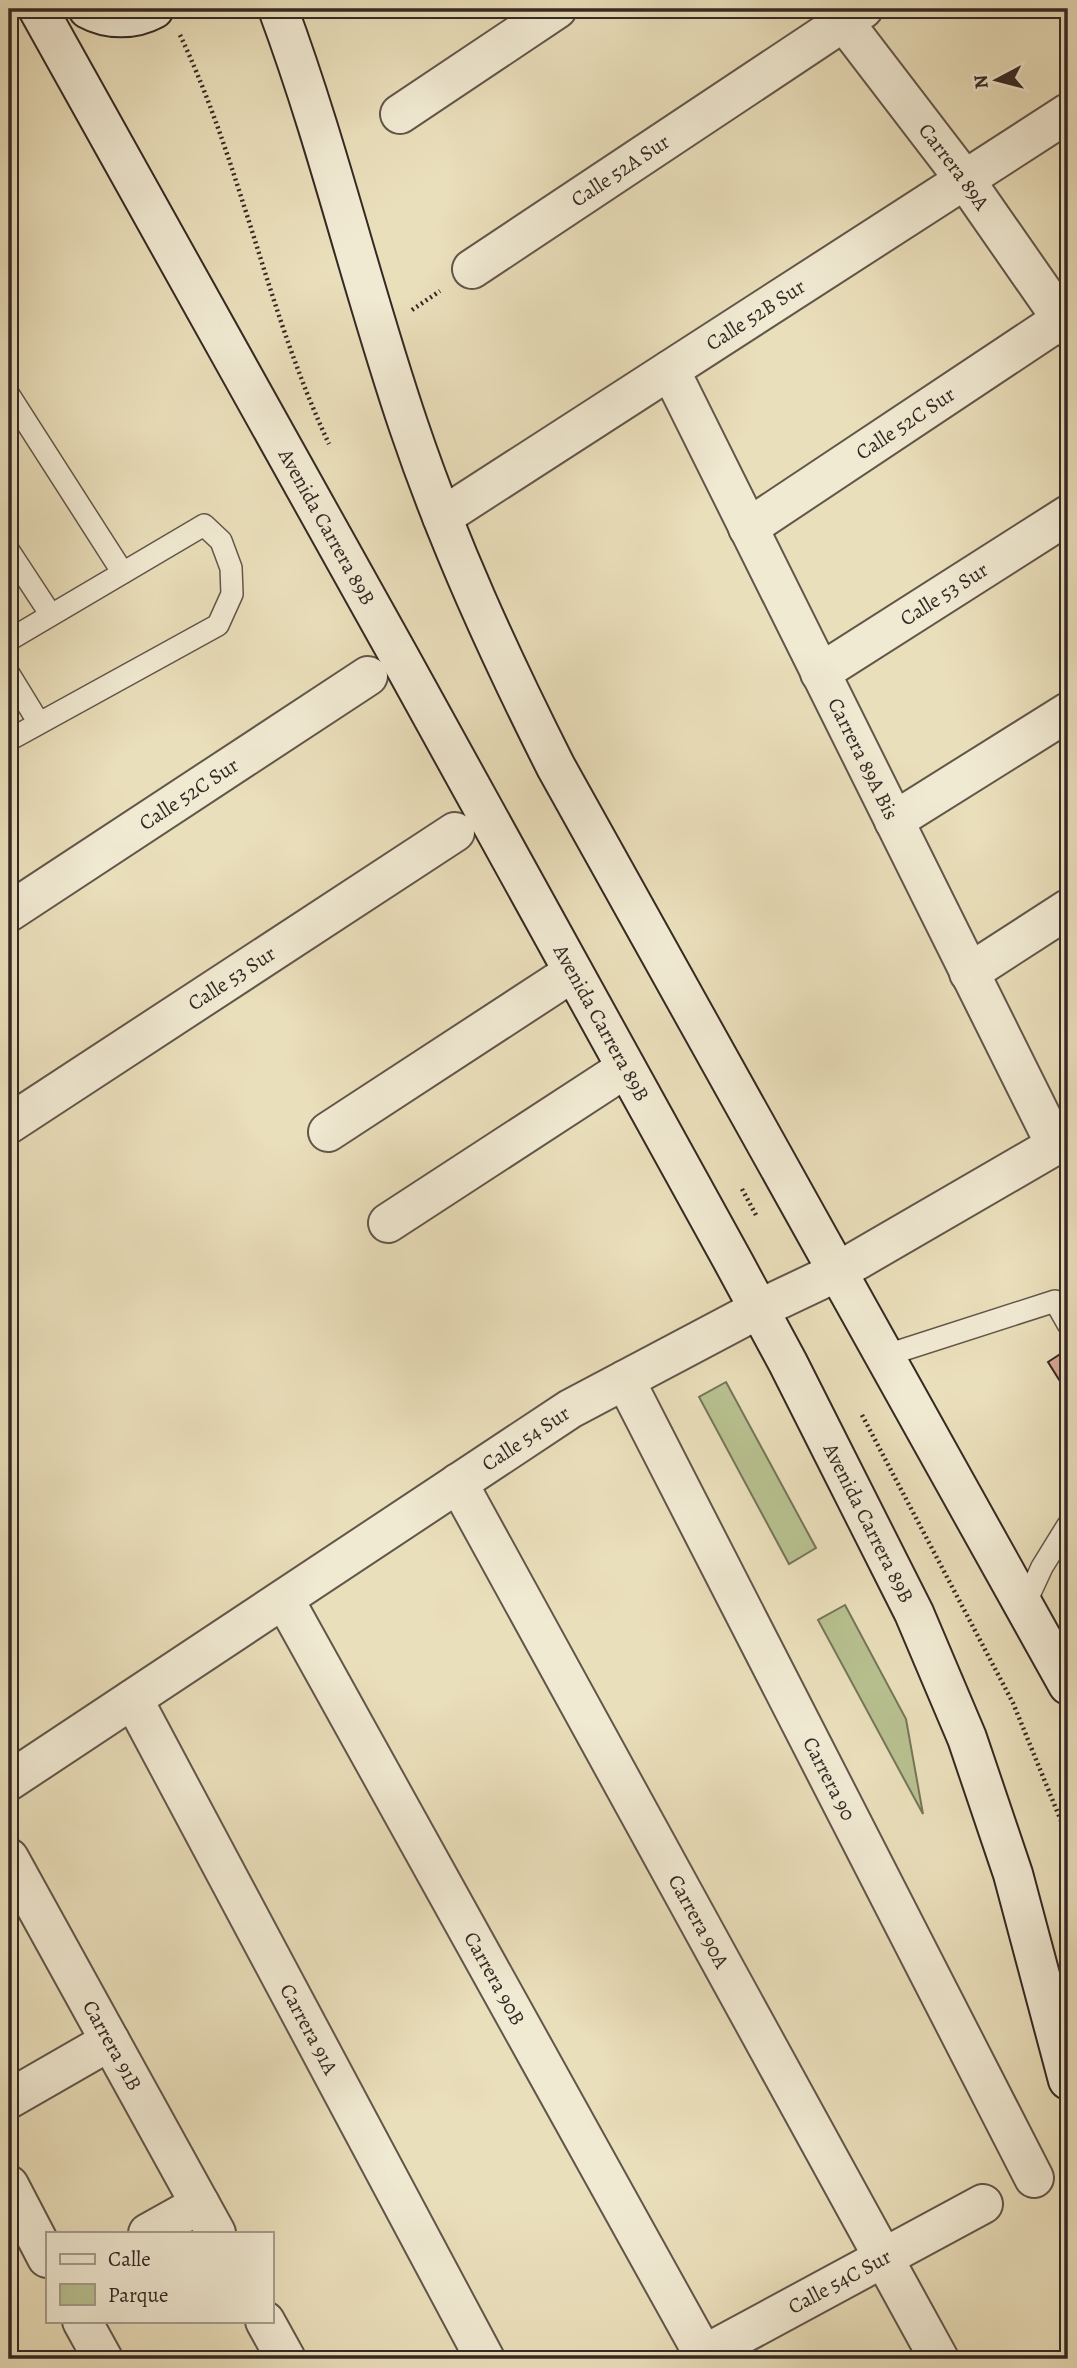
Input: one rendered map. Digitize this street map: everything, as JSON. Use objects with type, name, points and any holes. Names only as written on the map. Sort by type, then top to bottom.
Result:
[{"type":"street","name":"Avenida Carrera 89B","points":[[38,9],[759,1309],[914,1613],[967,1738],[1013,1874],[1068,2080]]},
{"type":"street","points":[[88,9],[118,18],[142,15],[154,9]]},
{"type":"street","points":[[278,9],[326,148],[379,332],[410,428],[461,569],[509,675],[556,767],[1068,1685]]},
{"type":"street","points":[[400,114],[557,9]]},
{"type":"street","name":"Carrera 89A","points":[[847,13],[1065,323]]},
{"type":"street","name":"Calle 52A Sur","points":[[472,269],[847,13]]},
{"type":"street","name":"Calle 52B Sur","points":[[442,517],[1068,113]]},
{"type":"street","name":"Calle 52C Sur","points":[[748,528],[1065,323]]},
{"type":"street","name":"Carrera 89A Bis","points":[[670,370],[969,973],[1062,1142]]},
{"type":"street","name":"Calle 53 Sur","points":[[820,673],[1068,515]]},
{"type":"street","name":"Calle 52C Sur","points":[[9,912],[368,676]]},
{"type":"street","points":[[894,821],[1068,712]]},
{"type":"street","name":"Calle 53 Sur","points":[[9,1124],[455,832]]},
{"type":"street","points":[[969,973],[1068,909]]},
{"type":"street","points":[[328,1132],[573,972]]},
{"type":"street","points":[[388,1223],[626,1068]]},
{"type":"street","name":"Calle 54 Sur","points":[[9,1781],[570,1409],[759,1309],[837,1272],[1062,1142]]},
{"type":"street","name":"Carrera 90","points":[[625,1380],[1034,2178]]},
{"type":"street","name":"Carrera 90A","points":[[458,1483],[939,2359]]},
{"type":"street","name":"Carrera 90B","points":[[284,1599],[702,2358]]},
{"type":"street","name":"Carrera 91A","points":[[133,1699],[485,2359]]},
{"type":"street","name":"Carrera 91B","points":[[9,1858],[208,2219]]},
{"type":"street","points":[[9,2099],[110,2041]]},
{"type":"street","points":[[9,2185],[46,2256]]},
{"type":"street","name":"Calle 54C Sur","points":[[702,2358],[983,2204]]},
{"type":"street","points":[[152,2232],[208,2219]]},
{"type":"street","points":[[83,2322],[103,2359]]},
{"type":"street","points":[[266,2322],[286,2359]]},
{"type":"lane","points":[[9,395],[122,573]]},
{"type":"lane","points":[[9,640],[204,524],[221,541],[231,568],[232,594],[218,625],[9,740]]},
{"type":"lane","points":[[9,551],[51,615]]},
{"type":"lane","points":[[9,674],[39,723]]},
{"type":"lane","points":[[884,1356],[1062,1298],[1068,1324]]},
{"type":"lane","points":[[1024,1606],[1042,1567],[1068,1525]]},
{"type":"path","points":[[379,332],[472,269]]},
{"type":"green space","points":[[726,1382],[816,1548],[789,1564],[699,1397]]},
{"type":"green space","points":[[845,1605],[906,1719],[923,1814],[818,1620]]},
{"type":"building","points":[[1068,1349],[1068,1394],[1048,1362]]}]
